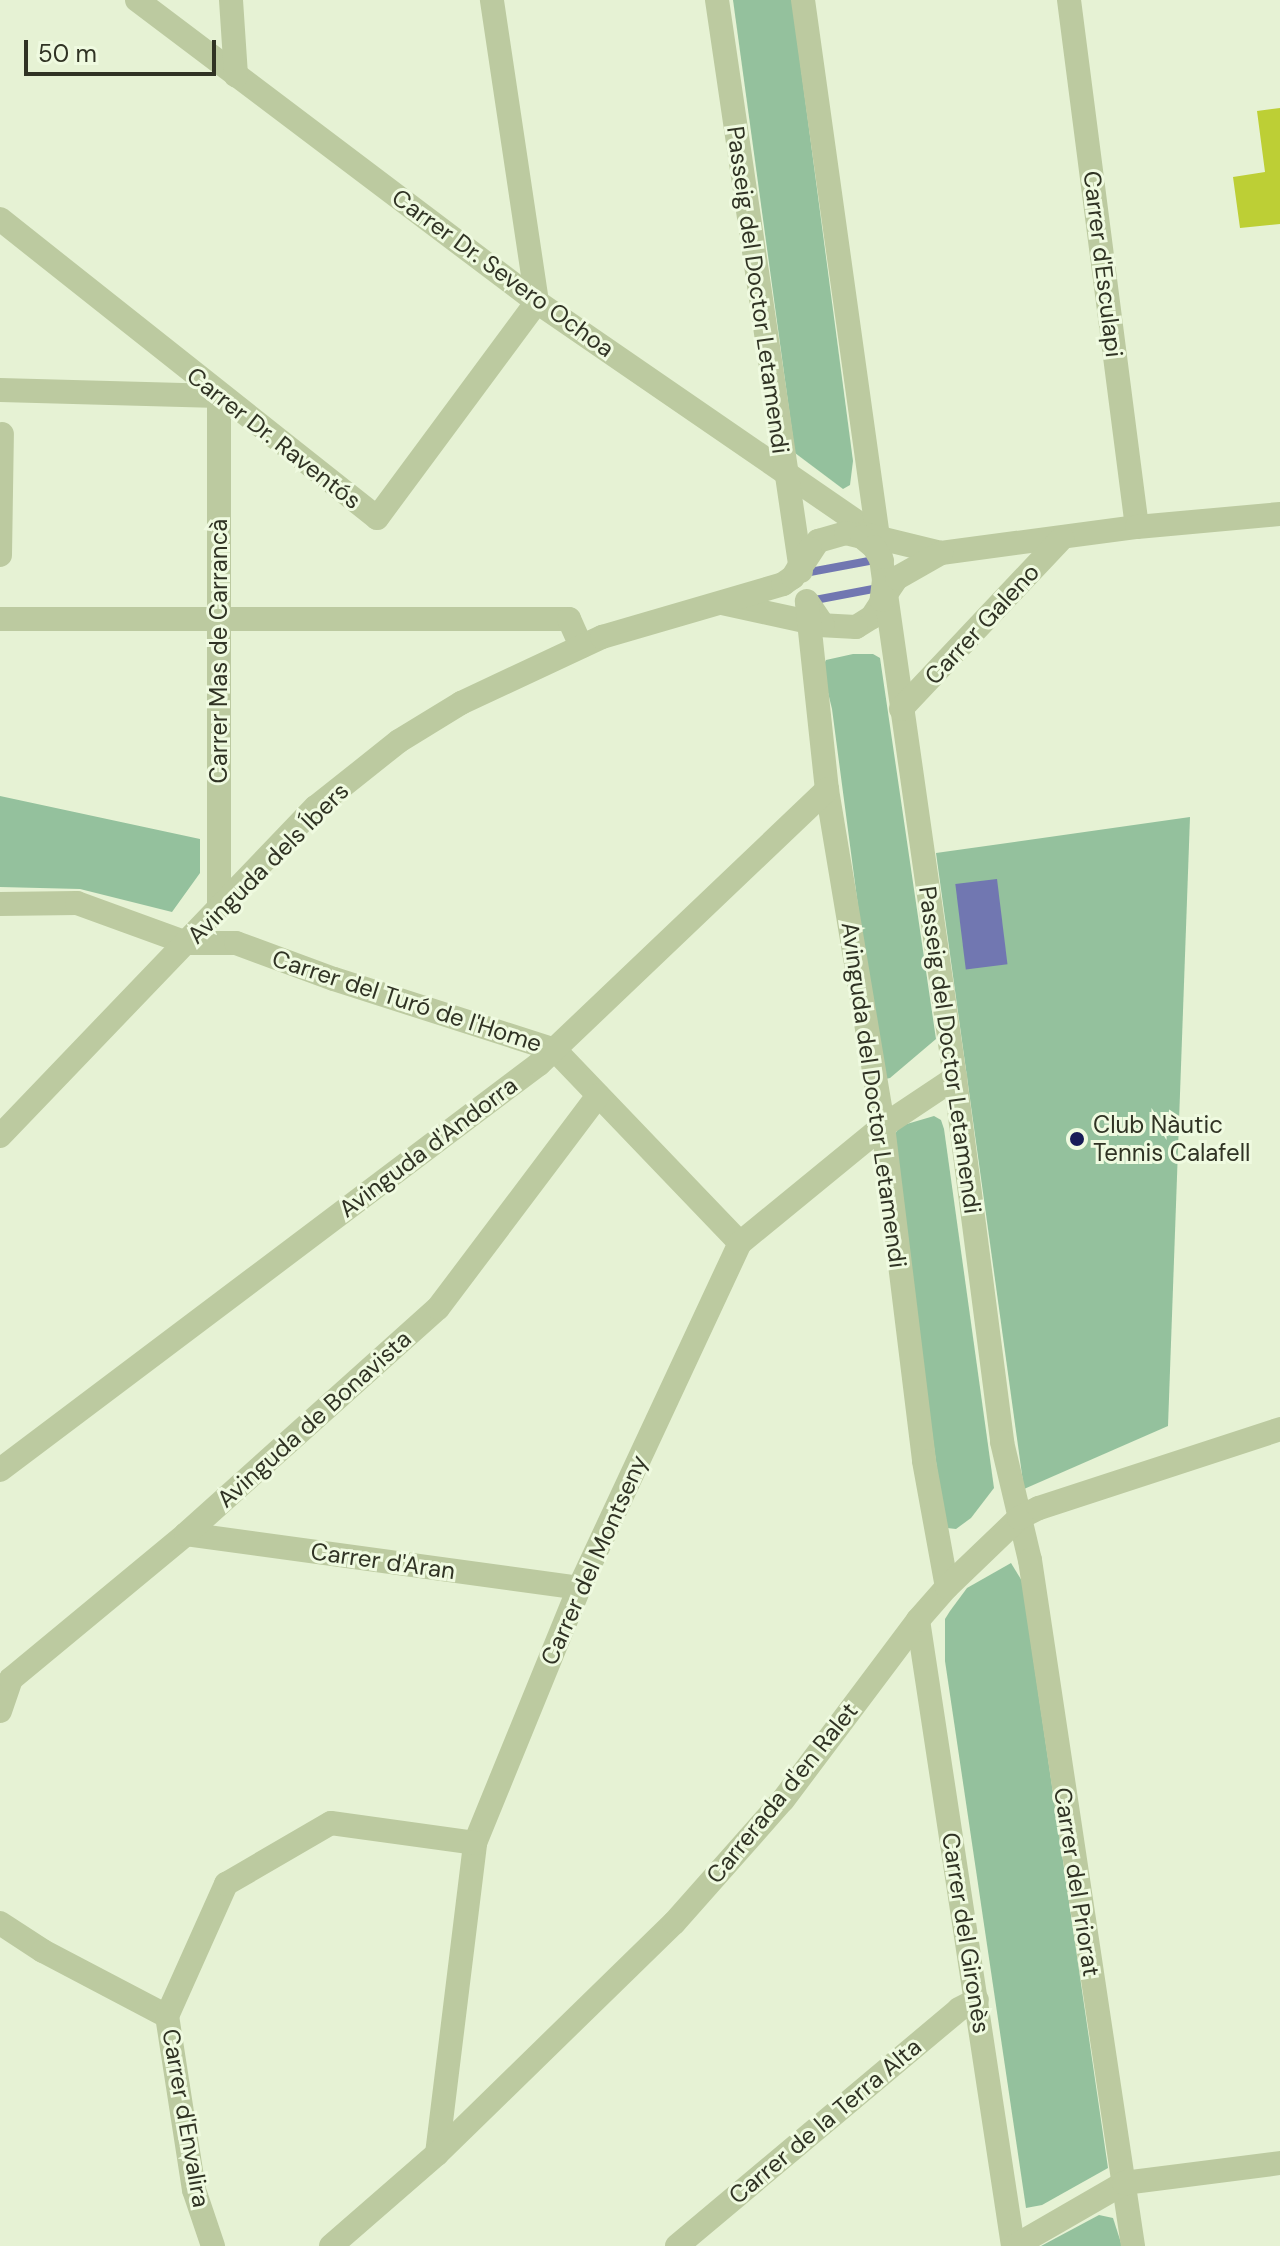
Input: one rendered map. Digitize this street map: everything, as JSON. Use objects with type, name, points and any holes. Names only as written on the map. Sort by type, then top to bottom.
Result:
[{"type":"street","name":"Carrer Dr. Severo Ochoa","points":[[137,0],[537,302],[877,536]]},
{"type":"street","points":[[231,0],[236,76]]},
{"type":"street","points":[[492,0],[537,302]]},
{"type":"street","name":"Passeig del Doctor Letamendi","points":[[717,0],[784,470],[808,590]]},
{"type":"street","name":"Passeig del Doctor Letamendi","points":[[803,0],[883,585],[955,1078],[1002,1442],[1019,1518]]},
{"type":"street","name":"Carrer d'Esculapi","points":[[1069,0],[1137,527]]},
{"type":"street","name":"Carrer Dr. Raventós","points":[[0,219],[219,396],[377,518],[537,302]]},
{"type":"street","points":[[0,390],[219,396]]},
{"type":"street","name":"Carrer Mas de Carrancà","points":[[219,396],[219,905]]},
{"type":"street","points":[[0,555],[2,434]]},
{"type":"street","name":"Carrer Galeno","points":[[846,533],[877,536],[941,553],[1137,527],[1280,514]]},
{"type":"street","points":[[846,533],[862,537],[883,585]]},
{"type":"street","name":"Avinguda dels Íbers","points":[[0,1136],[316,807],[399,741],[461,703],[581,646],[716,601],[783,584],[793,577],[808,590],[831,535],[846,533]]},
{"type":"street","name":"Carrer Galeno","points":[[901,709],[1062,538]]},
{"type":"street","name":"Carrer Galeno","points":[[808,590],[856,627],[872,617],[883,585],[941,553]]},
{"type":"street","points":[[716,601],[808,590]]},
{"type":"street","name":"Avinguda del Doctor Letamendi","points":[[808,590],[827,790],[883,1126],[924,1461],[947,1587]]},
{"type":"street","points":[[0,619],[569,619],[581,646]]},
{"type":"street","name":"Avinguda d'Andorra","points":[[0,1470],[555,1050],[827,790]]},
{"type":"street","name":"Carrer del Turó de l'Home","points":[[0,904],[77,903],[187,943],[236,943],[334,979],[555,1050],[740,1243]]},
{"type":"street","name":"Carrer del Montseny","points":[[437,2154],[475,1843],[579,1588],[740,1243],[883,1126],[955,1078]]},
{"type":"street","name":"Avinguda de Bonavista","points":[[0,1711],[11,1679],[186,1534],[438,1308],[598,1096]]},
{"type":"street","name":"Carrerada d'en Ralet","points":[[331,2246],[437,2154],[674,1923],[783,1800],[918,1620],[947,1587],[1019,1518],[1280,1429]]},
{"type":"street","name":"Carrer del Priorat","points":[[1019,1518],[1030,1560],[1133,2246]]},
{"type":"street","name":"Carrer d'Aran","points":[[186,1534],[579,1588]]},
{"type":"street","name":"Carrer del Gironès","points":[[918,1620],[1014,2246]]},
{"type":"street","name":"Carrer d'Envalira","points":[[213,2246],[194,2190],[167,2016],[226,1884],[331,1823],[475,1843]]},
{"type":"street","points":[[0,1923],[43,1951],[167,2016]]},
{"type":"street","name":"Carrer de la Terra Alta","points":[[677,2246],[959,2009],[977,2000]]},
{"type":"street","points":[[1014,2246],[1124,2183],[1280,2163]]},
{"type":"green space","points":[[733,0],[792,0],[853,461],[850,485],[843,489],[795,453]]},
{"type":"green space","points":[[853,654],[873,654],[880,658],[936,1039],[890,1078],[881,1080],[832,709],[822,668],[826,660]]},
{"type":"green space","points":[[0,796],[200,839],[200,873],[172,912],[80,889],[0,887]]},
{"type":"green space","name":"Club Nàutic Tennis Calafell","points":[[1190,817],[1168,1426],[1024,1489],[936,853]]},
{"type":"green space","points":[[934,1116],[941,1120],[944,1129],[994,1488],[971,1518],[956,1529],[947,1528],[944,1520],[894,1156],[895,1134],[900,1126]]},
{"type":"green space","points":[[1011,1563],[1022,1581],[1108,2168],[1042,2205],[1026,2208],[945,1661],[945,1619],[950,1611],[967,1588]]},
{"type":"green space","points":[[1099,2215],[1113,2218],[1122,2246],[1041,2246]]},
{"type":"water","points":[[997,879],[1007,964],[966,969],[955,884]]},
{"type":"building","points":[[1280,108],[1280,224],[1240,228],[1233,177],[1265,172],[1257,111]]},
{"type":"waterway","points":[[810,572],[869,561]]},
{"type":"waterway","points":[[815,600],[873,589]]},
{"type":"place","name":"Club Nàutic Tennis Calafell","points":[[1077,1139]]}]
